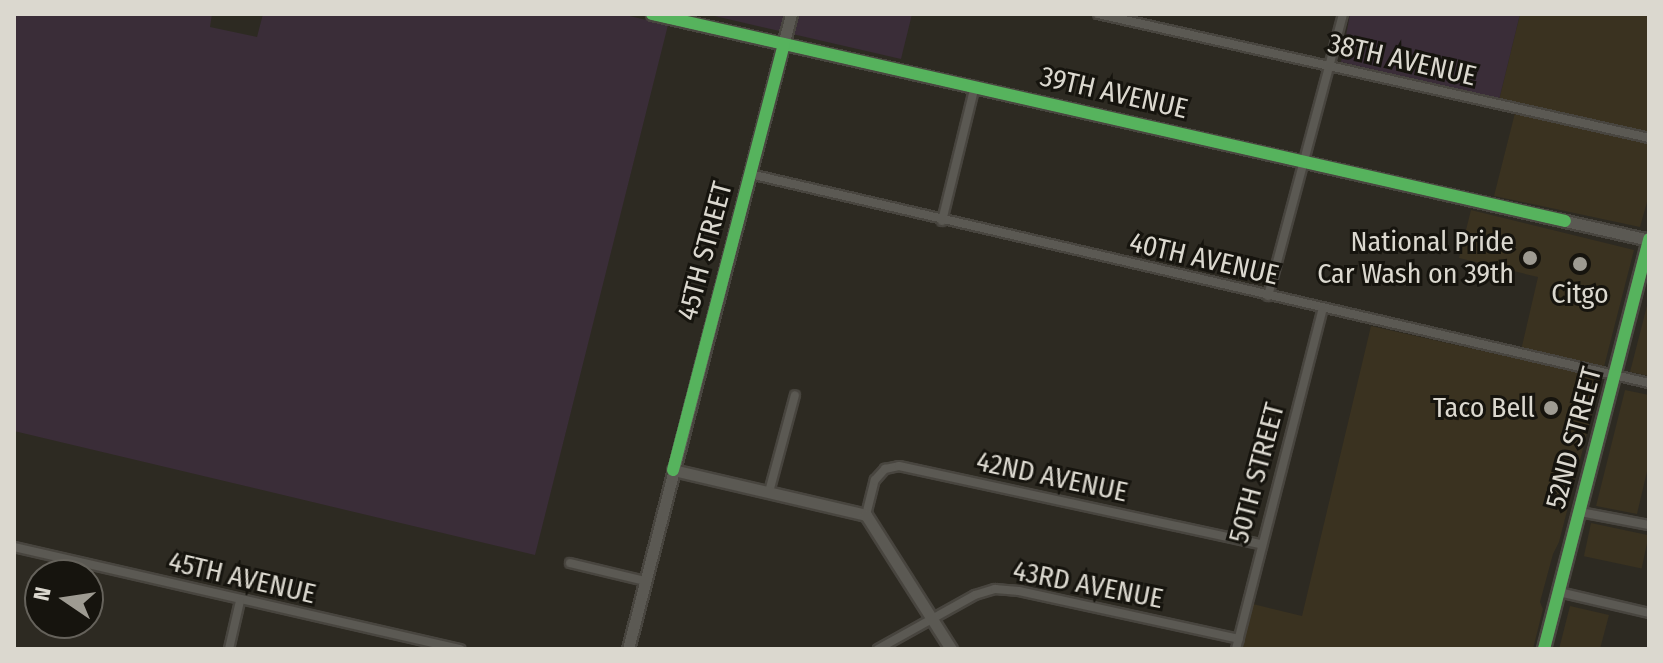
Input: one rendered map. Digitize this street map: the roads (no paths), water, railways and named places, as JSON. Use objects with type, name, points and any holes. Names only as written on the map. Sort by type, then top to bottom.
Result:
[{"type":"main road","name":"39TH AVENUE","points":[[652,14],[1649,240]]},
{"type":"main road","name":"45TH STREET","points":[[628,649],[791,14]]},
{"type":"main road","name":"52ND STREET","points":[[1544,649],[1649,240]]},
{"type":"main road","points":[[673,470],[866,515],[951,649]]},
{"type":"street","name":"38TH AVENUE","points":[[1098,14],[1649,138]]},
{"type":"street","points":[[1268,296],[1343,14]]},
{"type":"street","points":[[942,221],[975,86]]},
{"type":"street","name":"40TH AVENUE","points":[[750,174],[1649,383]]},
{"type":"street","name":"50TH STREET","points":[[1236,649],[1260,544],[1323,308]]},
{"type":"street","points":[[769,492],[795,395]]},
{"type":"street","name":"42ND AVENUE","points":[[866,515],[875,480],[885,469],[899,466],[1260,544]]},
{"type":"street","points":[[1580,512],[1649,525]]},
{"type":"street","name":"45TH AVENUE","points":[[14,547],[460,649]]},
{"type":"street","points":[[570,563],[645,581]]},
{"type":"street","name":"43RD AVENUE","points":[[878,649],[975,595],[995,589],[1019,591],[1239,639]]},
{"type":"street","points":[[1559,592],[1649,613]]},
{"type":"street","points":[[229,649],[240,601]]},
{"type":"place","name":"National Pride Car Wash on 39th","points":[[1530,258]]},
{"type":"place","name":"Citgo","points":[[1580,264]]},
{"type":"place","name":"Taco Bell","points":[[1551,408]]}]
